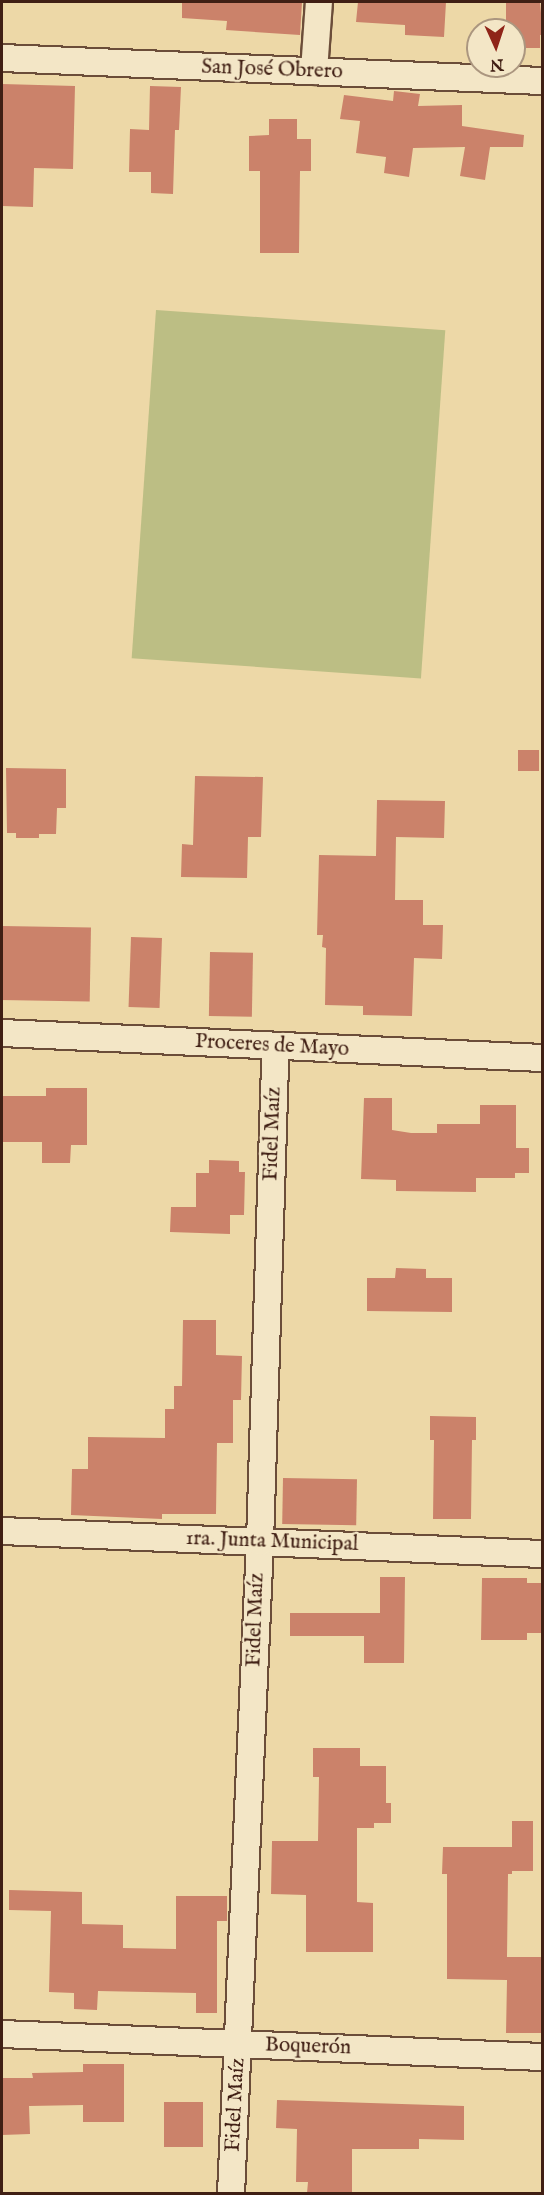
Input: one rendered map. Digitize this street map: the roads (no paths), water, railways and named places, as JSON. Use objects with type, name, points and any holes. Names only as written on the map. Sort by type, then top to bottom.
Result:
[{"type":"street","points":[[314,71],[319,2]]},
{"type":"street","name":"San José Obrero","points":[[2,58],[543,81]]},
{"type":"street","name":"Proceres de Mayo","points":[[2,1033],[543,1058]]},
{"type":"street","name":"Fidel Maíz","points":[[231,2193],[260,1542],[276,1046]]},
{"type":"street","name":"1ra. Junta Municipal","points":[[2,1531],[543,1554]]},
{"type":"street","name":"Boquerón","points":[[2,2034],[543,2057]]}]
